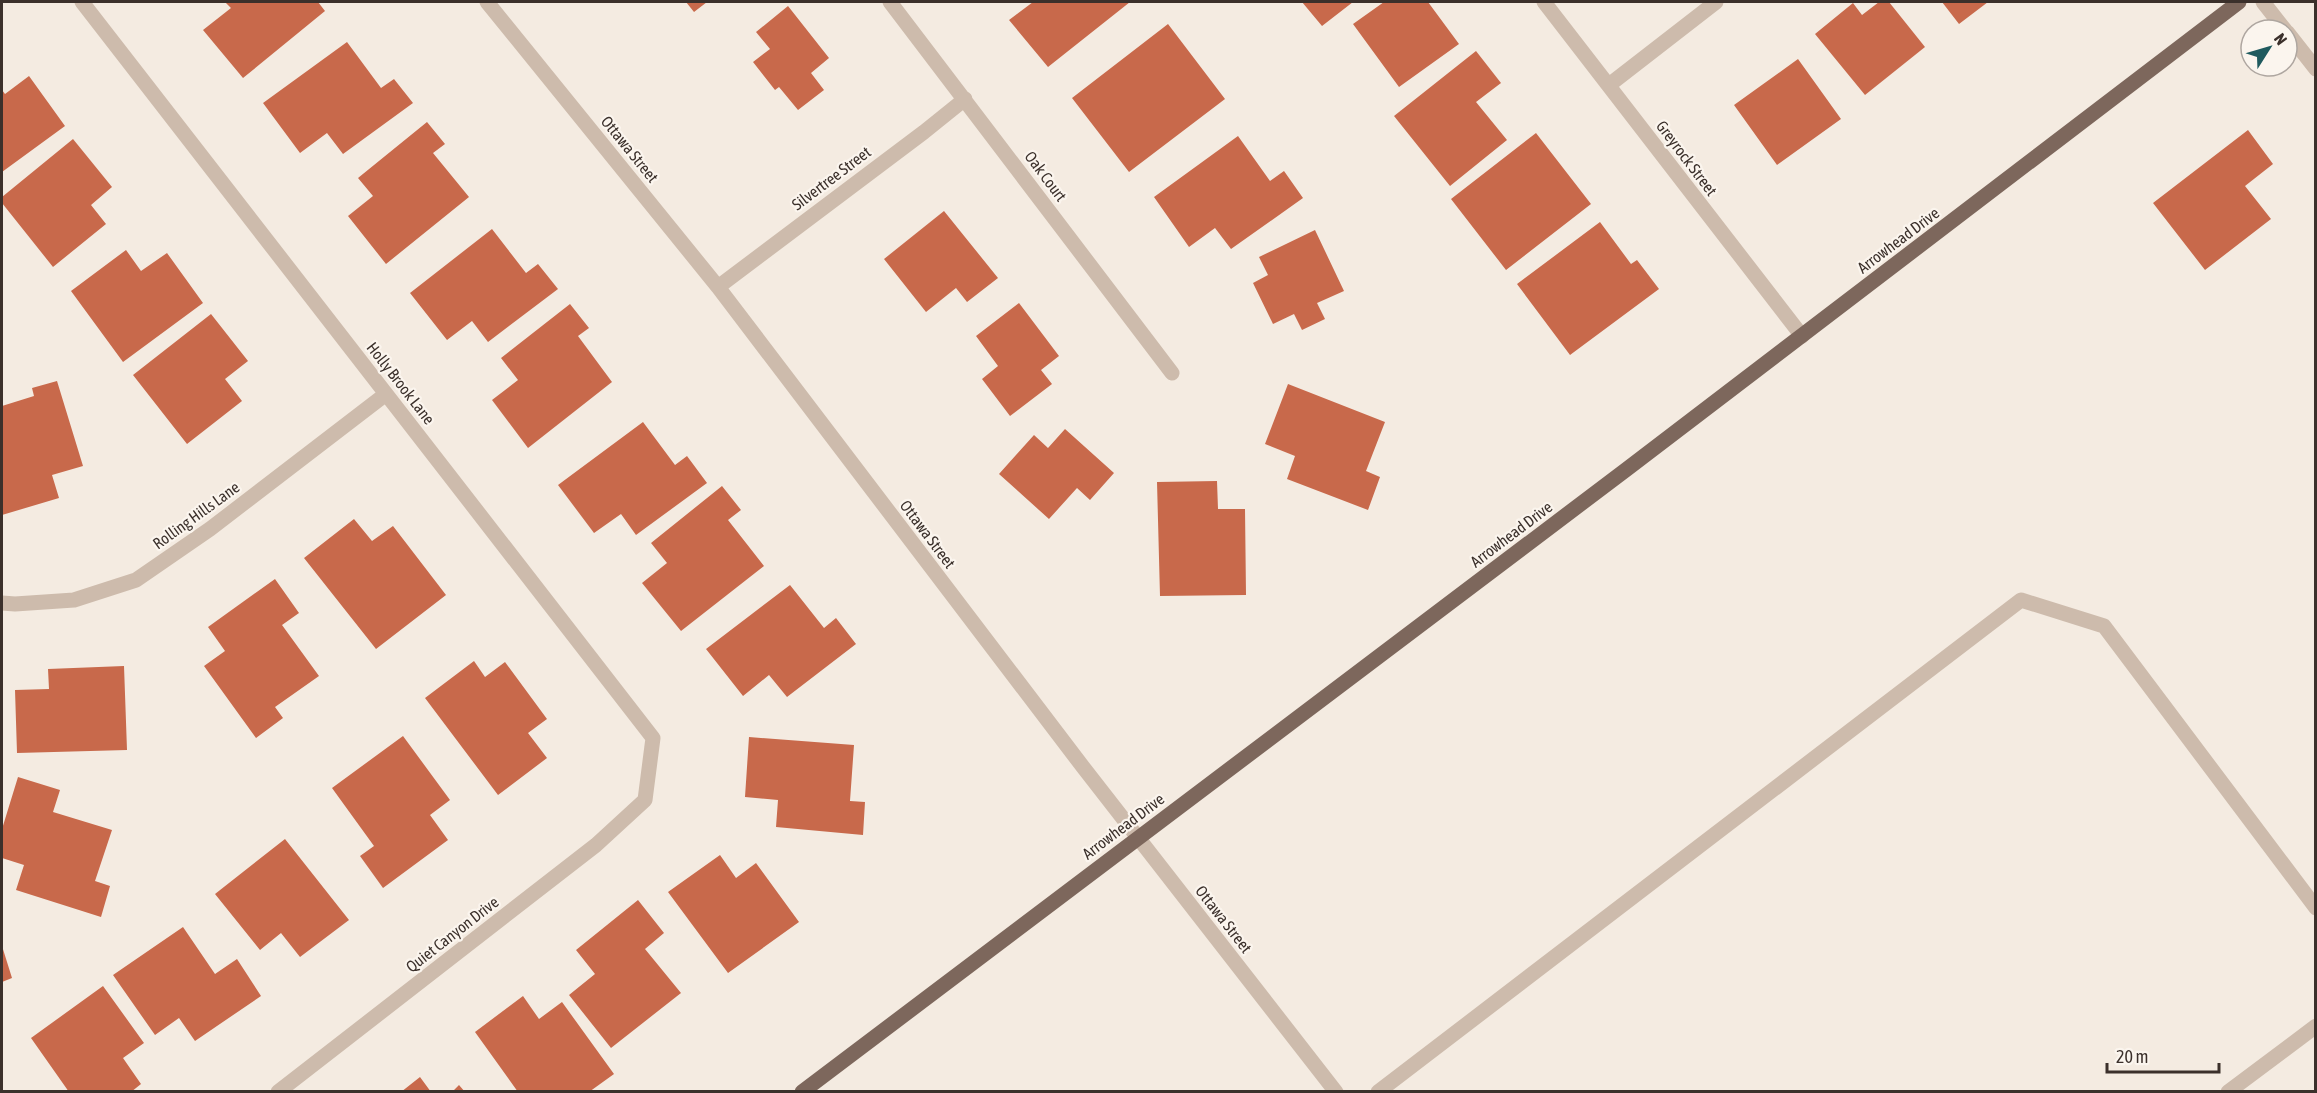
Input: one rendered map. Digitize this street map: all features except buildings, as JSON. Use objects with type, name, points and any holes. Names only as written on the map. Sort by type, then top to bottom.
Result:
[{"type":"main road","name":"Arrowhead Drive","points":[[802,1092],[1802,336],[2239,2]]},
{"type":"street","name":"Holly Brook Lane","points":[[82,2],[653,738],[645,800]]},
{"type":"street","name":"Ottawa Street","points":[[487,2],[718,287],[1138,838],[1336,1092]]},
{"type":"street","name":"Oak Court","points":[[890,2],[1172,373]]},
{"type":"street","name":"Greyrock Street","points":[[1544,2],[1802,336]]},
{"type":"street","points":[[1609,85],[1716,2]]},
{"type":"street","points":[[2263,2],[2276,18]]},
{"type":"street","points":[[2299,47],[2316,69]]},
{"type":"street","name":"Silvertree Street","points":[[718,287],[965,99]]},
{"type":"street","name":"Rolling Hills Lane","points":[[2,603],[74,600],[136,580],[210,529],[386,394]]},
{"type":"street","points":[[1378,1092],[2021,600],[2104,626],[2316,908]]},
{"type":"street","name":"Quiet Canyon Drive","points":[[278,1092],[596,845],[645,800]]},
{"type":"street","points":[[2228,1092],[2316,1026]]}]
